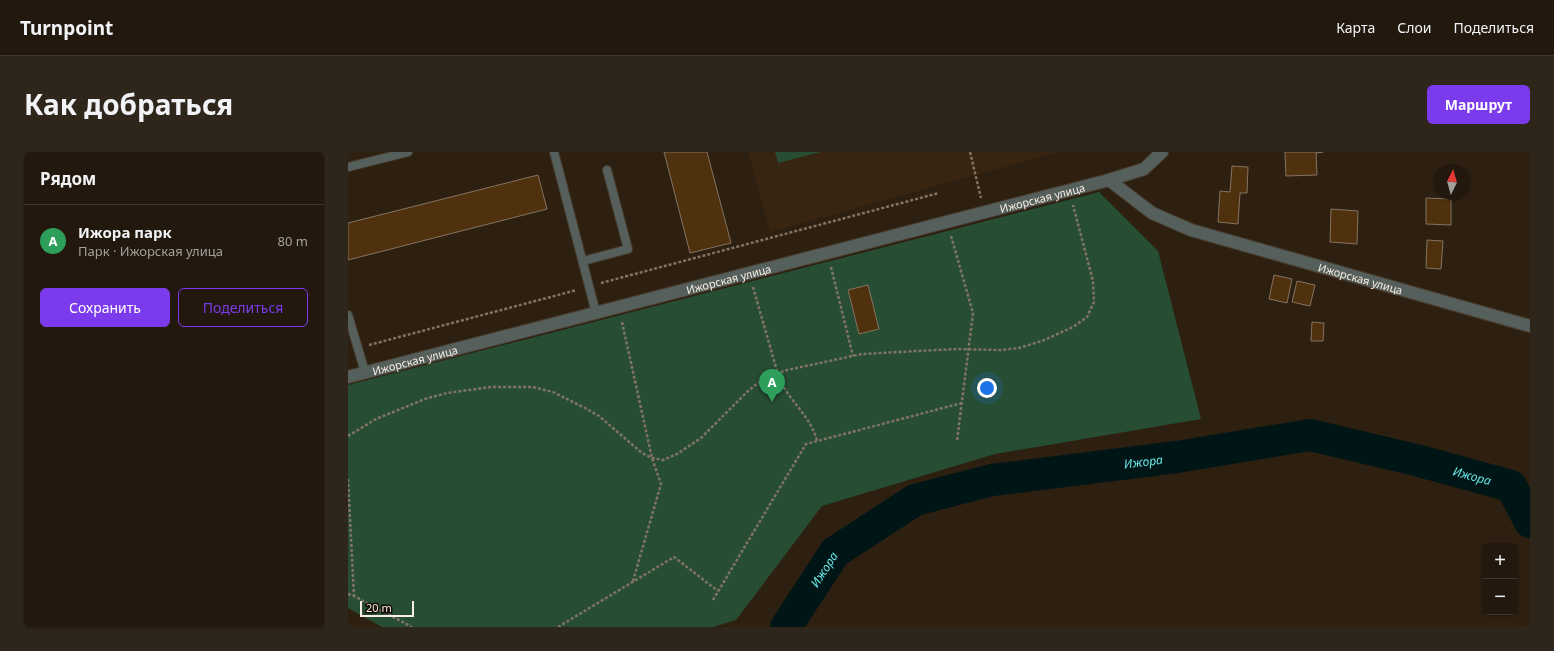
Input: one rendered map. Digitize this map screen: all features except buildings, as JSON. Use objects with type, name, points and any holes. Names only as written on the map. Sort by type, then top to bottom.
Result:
[{"type":"street","name":"Ижорская улица","points":[[348,377],[1109,180],[1144,169],[1162,152]]},
{"type":"street","name":"Ижорская улица","points":[[1109,180],[1152,213],[1191,230],[1530,326]]},
{"type":"lane","points":[[348,167],[408,152]]},
{"type":"lane","points":[[554,152],[596,312]]},
{"type":"lane","points":[[583,261],[628,249],[607,170]]},
{"type":"lane","points":[[348,315],[365,372]]},
{"type":"path","points":[[970,152],[985,212]]},
{"type":"path","points":[[348,436],[376,419],[418,402],[448,393],[491,387],[533,387],[553,392],[585,408],[599,416],[636,448],[652,458],[663,460],[677,454],[701,438],[748,391],[770,376],[853,356],[902,351],[1001,350],[1019,348],[1042,341],[1073,327],[1087,318],[1094,302],[1095,291],[1070,190]]},
{"type":"path","points":[[358,348],[939,193]]},
{"type":"path","points":[[946,222],[973,313],[957,441]]},
{"type":"path","points":[[828,253],[853,356]]},
{"type":"path","points":[[749,273],[783,388],[814,430],[817,441]]},
{"type":"path","points":[[619,308],[652,458],[661,484],[633,581]]},
{"type":"path","points":[[713,600],[806,444],[962,403]]},
{"type":"path","points":[[348,479],[354,596]]},
{"type":"path","points":[[558,627],[674,557],[718,591]]},
{"type":"path","points":[[348,594],[412,627]]},
{"type":"shaded area","points":[[748,152],[1059,152],[770,232]]},
{"type":"green space","points":[[775,152],[821,152],[778,163]]},
{"type":"green space","points":[[1099,192],[1158,251],[1201,419],[995,454],[822,506],[736,620],[713,627],[382,627],[348,608],[348,385]]},
{"type":"waterway","name":"Ижора","points":[[786,627],[835,552],[915,500],[992,480],[1177,457],[1310,435],[1416,460],[1511,486],[1530,522]]},
{"type":"place","name":"Ижора парк","points":[[772,402]]}]
